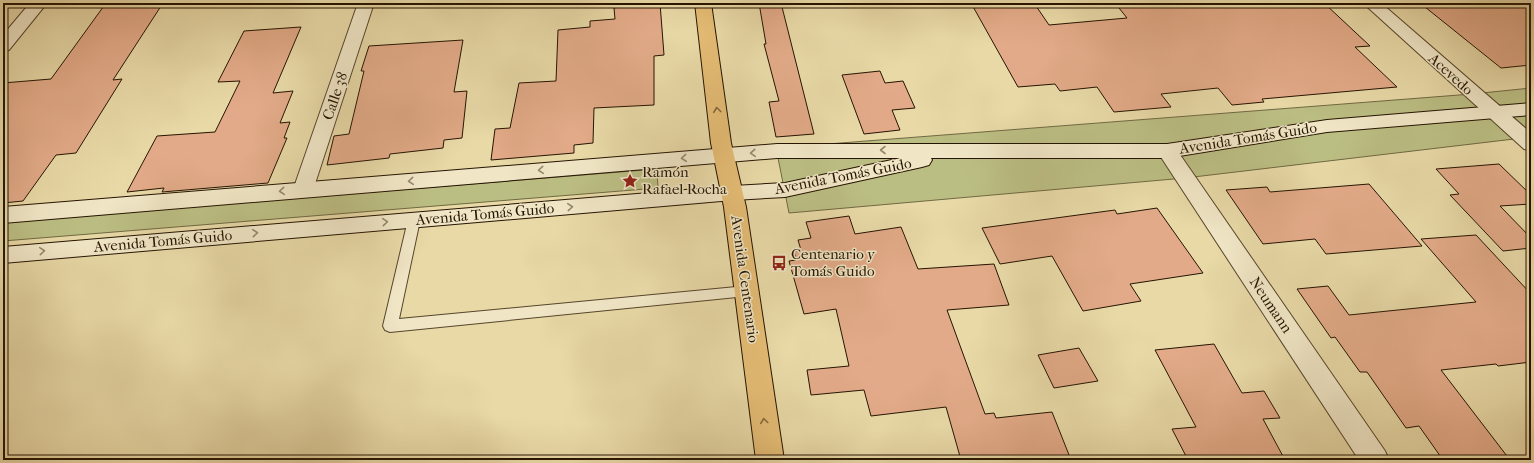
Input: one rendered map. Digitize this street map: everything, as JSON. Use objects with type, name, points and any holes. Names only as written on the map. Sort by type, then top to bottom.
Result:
[{"type":"main road","points":[[3,46],[39,3]]},
{"type":"main road","name":"Calle 38","points":[[303,190],[366,3]]},
{"type":"main road","name":"Avenida Centenario","points":[[703,3],[723,155],[733,193],[770,460]]},
{"type":"main road","name":"Acevedo","points":[[1371,3],[1492,112],[1531,144]]},
{"type":"main road","name":"Avenida Tomás Guido","points":[[3,215],[777,151],[1167,150],[1327,126],[1531,109]]},
{"type":"main road","name":"Avenida Tomás Guido","points":[[3,254],[784,190],[964,150]]},
{"type":"main road","name":"Neumann","points":[[1167,150],[1375,460]]},
{"type":"lane","points":[[414,220],[390,326],[747,292]]},
{"type":"green space","points":[[1531,88],[1531,137],[1185,178],[789,213],[776,148],[1472,94]]},
{"type":"green space","points":[[657,169],[658,188],[3,241],[3,222]]},
{"type":"building","points":[[106,3],[163,3],[113,80],[122,79],[76,153],[56,155],[23,201],[3,203],[3,83],[51,79]]},
{"type":"building","points":[[618,3],[660,3],[664,55],[654,56],[654,105],[594,108],[593,143],[574,145],[574,153],[491,160],[495,129],[510,128],[519,83],[556,81],[558,30],[590,27],[590,21],[615,19],[614,8],[618,7]]},
{"type":"building","points":[[759,3],[781,3],[814,134],[776,137],[769,102],[779,101],[764,44],[766,44]]},
{"type":"building","points":[[971,3],[1034,3],[1049,25],[1127,18],[1115,3],[1324,3],[1370,46],[1355,47],[1397,87],[1262,99],[1264,102],[1232,105],[1218,88],[1161,94],[1171,107],[1114,112],[1097,87],[1060,91],[1055,84],[1018,87]]},
{"type":"building","points":[[1420,3],[1531,3],[1531,65],[1501,68]]},
{"type":"building","points":[[301,27],[273,93],[293,91],[280,123],[290,122],[284,138],[287,138],[268,183],[162,192],[164,188],[127,192],[157,136],[215,132],[240,81],[218,82],[244,31]]},
{"type":"building","points":[[463,40],[454,92],[467,91],[462,138],[444,140],[443,148],[390,154],[389,158],[327,165],[334,136],[349,134],[364,71],[361,71],[369,46]]},
{"type":"building","points":[[880,71],[885,83],[903,81],[915,108],[892,110],[900,130],[864,134],[842,75]]},
{"type":"building","points":[[1499,164],[1531,195],[1531,204],[1500,206],[1531,238],[1531,248],[1503,251],[1450,195],[1459,194],[1436,169]]},
{"type":"building","points":[[1369,184],[1422,246],[1326,254],[1315,239],[1263,244],[1226,190],[1267,187],[1270,192]]},
{"type":"building","points":[[1157,208],[1203,273],[1130,284],[1141,301],[1083,311],[1052,256],[1000,264],[982,228],[1115,210],[1117,214]]},
{"type":"building","points":[[849,216],[855,234],[901,227],[918,269],[994,264],[1009,305],[947,310],[985,414],[994,413],[996,418],[1052,412],[1071,460],[961,460],[946,407],[871,416],[864,390],[811,395],[807,370],[849,366],[836,309],[804,314],[789,261],[796,260],[794,251],[801,250],[798,240],[811,238],[806,222]]},
{"type":"building","points":[[1476,235],[1531,294],[1531,362],[1441,370],[1510,460],[1443,460],[1419,426],[1406,428],[1367,372],[1360,372],[1335,337],[1331,338],[1297,289],[1328,286],[1349,315],[1476,302],[1421,239]]},
{"type":"building","points":[[1214,344],[1242,393],[1264,391],[1280,418],[1263,419],[1285,460],[1188,460],[1172,429],[1196,427],[1155,350]]},
{"type":"building","points":[[1079,348],[1098,381],[1054,388],[1038,355]]},
{"type":"place","name":"Ramón Rafael Rocha","points":[[630,181]]},
{"type":"place","name":"Centenario y Tomás Guido","points":[[779,263]]}]
